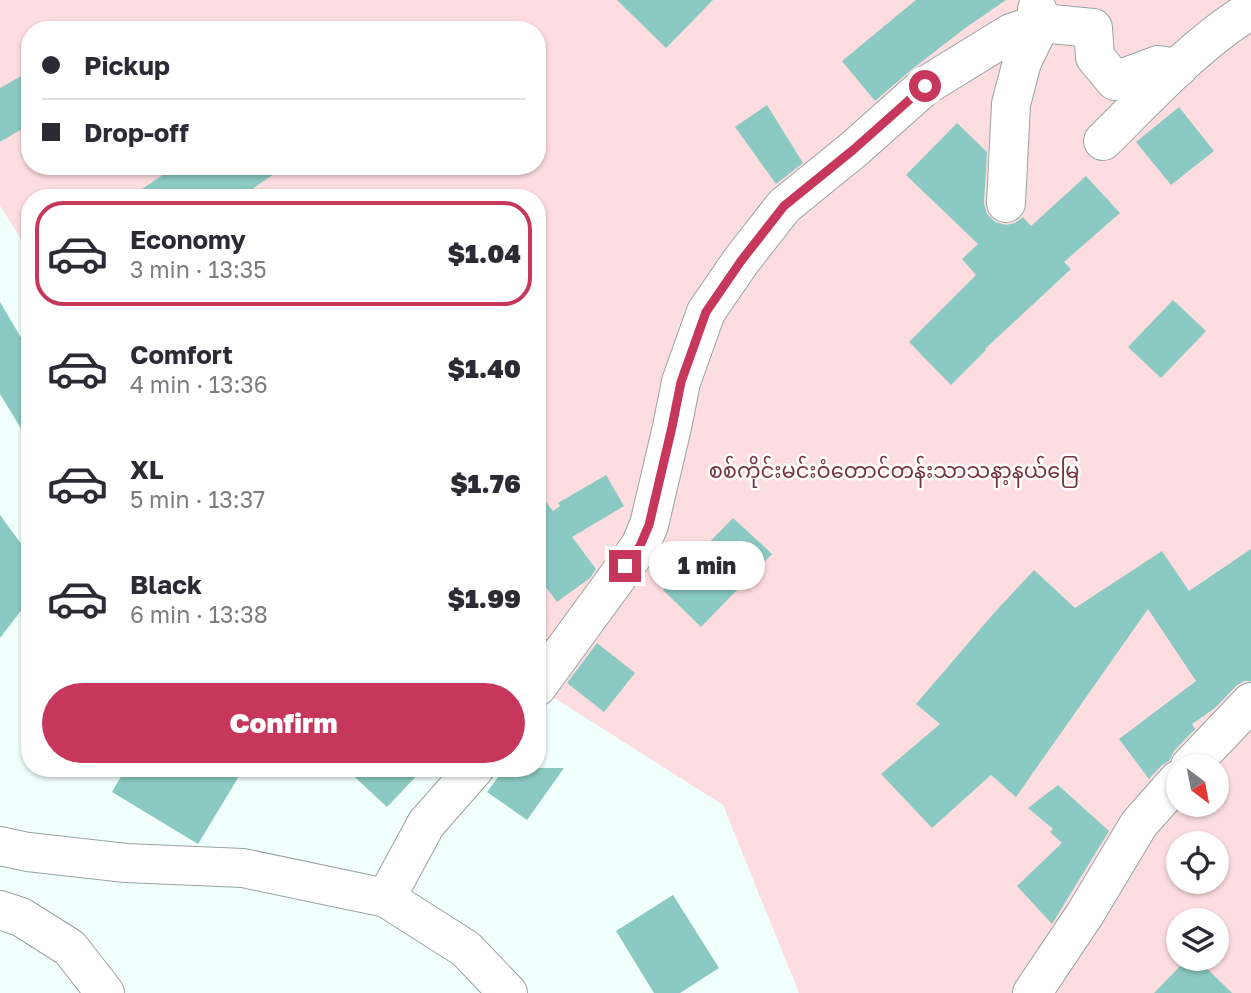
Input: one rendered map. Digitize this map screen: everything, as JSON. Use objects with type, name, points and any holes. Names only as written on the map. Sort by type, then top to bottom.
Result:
[{"type":"street","points":[[1103,141],[1178,68],[1232,22],[1251,10]]},
{"type":"street","points":[[1038,12],[1093,28],[1095,57],[1115,81],[1158,65],[1178,68]]},
{"type":"street","points":[[1006,203],[1011,104],[1038,12]]},
{"type":"street","points":[[546,675],[640,546],[649,525],[681,382],[706,312],[741,261],[784,206],[925,86],[1011,33],[1038,12]]},
{"type":"street","points":[[1201,754],[1251,702]]},
{"type":"street","points":[[386,898],[426,824],[467,777]]},
{"type":"street","points":[[1032,993],[1085,914],[1139,824],[1166,793]]},
{"type":"street","points":[[0,846],[28,852],[126,863],[243,868],[386,898],[466,949],[508,993]]},
{"type":"street","points":[[0,910],[21,917],[70,948],[105,993]]},
{"type":"green space","name":"စစ်ကိုင်းမင်းဝံတောင်တန်းသာသနာ့နယ်မြေ","points":[[0,0],[1251,0],[1251,993],[799,993],[723,805],[546,693],[546,189],[21,189],[21,239],[0,206]]},
{"type":"building","points":[[617,0],[713,0],[666,48]]},
{"type":"building","points":[[916,0],[1006,0],[964,29],[875,101],[842,61]]},
{"type":"building","points":[[21,76],[21,129],[0,142],[0,88]]},
{"type":"building","points":[[767,105],[803,163],[776,184],[735,127]]},
{"type":"building","points":[[1179,107],[1214,151],[1171,185],[1136,142]]},
{"type":"building","points":[[957,123],[987,152],[984,203],[987,214],[995,222],[1006,225],[1023,217],[1031,226],[1086,176],[1120,213],[1064,262],[1071,269],[985,349],[951,385],[909,342],[976,275],[962,259],[978,244],[906,175]]},
{"type":"building","points":[[163,175],[273,175],[252,189],[142,189]]},
{"type":"building","points":[[1173,300],[1206,331],[1161,378],[1128,347]]},
{"type":"building","points":[[0,302],[21,338],[21,428],[0,394]]},
{"type":"building","points":[[606,475],[624,506],[572,537],[596,569],[590,578],[557,602],[546,587],[546,502],[553,511],[560,506],[558,503]]},
{"type":"building","points":[[0,515],[21,544],[21,611],[0,638]]},
{"type":"building","points":[[733,518],[772,554],[701,627],[663,590]]},
{"type":"building","points":[[1251,549],[1251,681],[1244,681],[1236,686],[1215,708],[1192,724],[1195,729],[1172,754],[1166,754],[1166,763],[1149,779],[1119,739],[1196,681],[1148,609],[1016,797],[991,775],[932,828],[881,774],[940,724],[916,704],[1034,570],[1075,608],[1162,551],[1189,591]]},
{"type":"building","points":[[597,643],[635,673],[604,712],[567,683]]},
{"type":"building","points":[[546,768],[564,768],[527,820],[487,792],[498,777],[546,777]]},
{"type":"building","points":[[121,777],[239,777],[198,844],[112,792]]},
{"type":"building","points":[[355,777],[415,777],[387,807]]},
{"type":"building","points":[[1058,785],[1109,831],[1052,924],[1017,886],[1062,843],[1050,832],[1053,829],[1028,808]]},
{"type":"building","points":[[673,895],[719,968],[680,993],[654,993],[616,931]]},
{"type":"building","points":[[1175,971],[1209,971],[1232,993],[1154,993]]},
{"type":"route","points":[[625,566],[640,546],[649,525],[681,382],[706,312],[784,206],[925,86]]}]
